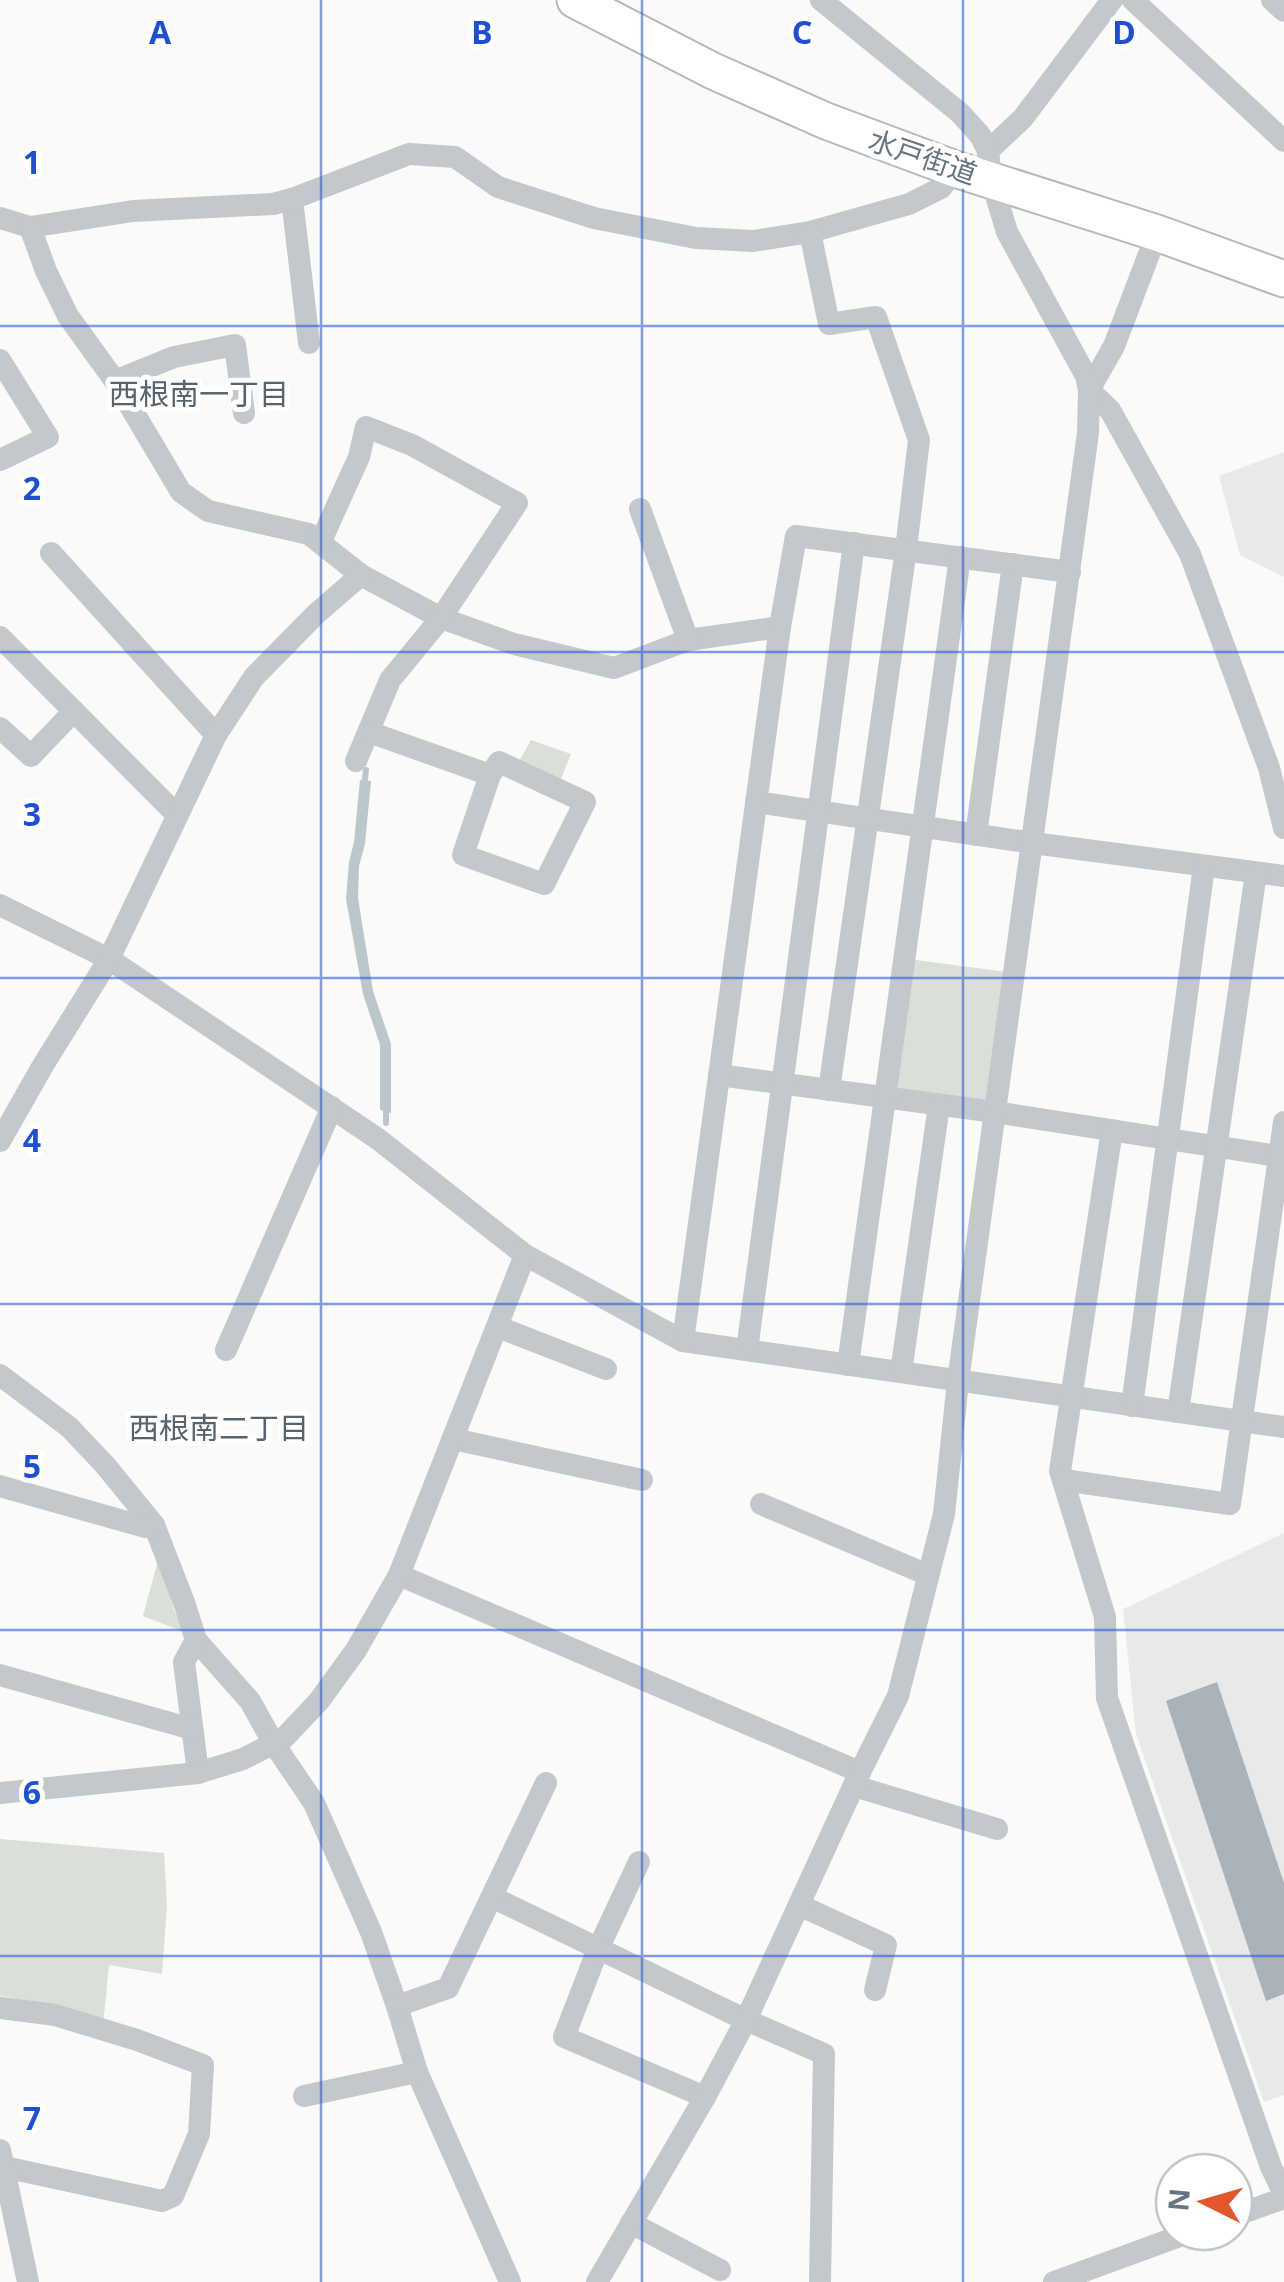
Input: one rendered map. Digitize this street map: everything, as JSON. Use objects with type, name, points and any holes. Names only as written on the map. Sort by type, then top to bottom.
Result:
[{"type":"highway","name":"水戸街道","points":[[575,0],[826,121],[955,169],[989,165],[1284,279]]},
{"type":"street","points":[[1272,0],[1284,11]]},
{"type":"street","points":[[989,165],[1115,1],[1284,140]]},
{"type":"street","points":[[597,2282],[746,2020],[898,1696],[944,1514],[958,1380],[1088,433],[1086,376],[1006,232],[980,135],[837,5]]},
{"type":"street","points":[[0,218],[30,227],[132,211],[272,204],[408,154],[455,156],[498,187],[594,218],[696,238],[753,240],[810,232],[909,204],[941,188],[955,169]]},
{"type":"street","points":[[292,199],[309,343]]},
{"type":"street","points":[[30,227],[68,316],[115,382],[181,492],[208,511],[309,534],[361,575],[441,618],[514,644],[614,668],[688,640],[780,627]]},
{"type":"street","points":[[810,232],[829,324],[876,316],[919,440],[829,1090]]},
{"type":"street","points":[[1089,390],[1114,346],[1157,233]]},
{"type":"street","points":[[115,382],[174,358],[236,345],[244,413]]},
{"type":"street","points":[[0,360],[48,437],[0,460]]},
{"type":"street","points":[[1089,390],[1110,410],[1190,554],[1276,762],[1284,828]]},
{"type":"street","points":[[320,543],[359,457],[366,427],[412,445],[518,503],[441,618],[390,680],[356,762]]},
{"type":"street","points":[[640,509],[688,640]]},
{"type":"street","points":[[683,1341],[780,627],[796,536],[1070,572]]},
{"type":"street","points":[[746,1350],[854,543]]},
{"type":"street","points":[[52,553],[216,735]]},
{"type":"street","points":[[848,1365],[960,557]]},
{"type":"street","points":[[976,835],[1012,564]]},
{"type":"street","points":[[0,1141],[109,959],[216,735],[254,677],[361,575]]},
{"type":"street","points":[[0,637],[177,815]]},
{"type":"street","points":[[0,728],[30,756],[74,712]]},
{"type":"street","points":[[369,732],[490,775]]},
{"type":"street","points":[[499,762],[585,802],[544,884],[463,855],[490,775],[499,762]]},
{"type":"street","points":[[756,802],[1033,844],[1284,876]]},
{"type":"street","points":[[1132,1406],[1204,866]]},
{"type":"street","points":[[1178,1412],[1256,872]]},
{"type":"street","points":[[0,905],[109,959],[378,1138],[525,1255],[683,1341],[1284,1427]]},
{"type":"street","points":[[719,1075],[996,1112],[1281,1157]]},
{"type":"street","points":[[901,1372],[939,1105]]},
{"type":"street","points":[[226,1350],[332,1107]]},
{"type":"street","points":[[1063,1480],[1230,1504],[1284,1122]]},
{"type":"street","points":[[1112,1130],[1060,1472],[1106,1617],[1107,1698],[1277,2164],[1284,2196],[1254,2208]]},
{"type":"street","points":[[0,1793],[198,1772],[243,1759],[284,1738],[320,1701],[356,1650],[399,1575],[525,1255]]},
{"type":"street","points":[[498,1327],[606,1369]]},
{"type":"street","points":[[0,1375],[69,1426],[154,1525],[196,1640],[250,1701],[314,1803],[371,1932],[417,2072],[510,2282]]},
{"type":"street","points":[[453,1439],[642,1480]]},
{"type":"street","points":[[0,1486],[145,1527],[154,1525]]},
{"type":"street","points":[[760,1504],[928,1575]]},
{"type":"street","points":[[399,1575],[857,1779],[997,1829]]},
{"type":"street","points":[[196,1640],[184,1662],[198,1772]]},
{"type":"street","points":[[0,1675],[192,1729]]},
{"type":"street","points":[[397,2006],[448,1988],[546,1784]]},
{"type":"street","points":[[640,1862],[598,1949],[564,2038],[705,2096]]},
{"type":"street","points":[[492,1897],[824,2054],[820,2282]]},
{"type":"street","points":[[799,1906],[886,1945],[875,1990]]},
{"type":"street","points":[[0,2008],[55,2015],[203,2065],[199,2134],[173,2196],[162,2201],[2,2158],[28,2282]]},
{"type":"street","points":[[304,2096],[417,2072]]},
{"type":"street","points":[[631,2223],[720,2270]]},
{"type":"street","points":[[1054,2282],[1154,2246]]},
{"type":"shaded area","points":[[1284,452],[1284,577],[1240,555],[1219,476]]},
{"type":"shaded area","points":[[531,740],[571,754],[558,786],[516,767]]},
{"type":"shaded area","points":[[360,780],[371,781],[358,898],[373,991],[391,1044],[391,1113],[380,1110],[380,1045],[363,994],[346,899]]},
{"type":"shaded area","points":[[908,959],[1014,973],[996,1107],[891,1094]]},
{"type":"shaded area","points":[[1284,1533],[1284,2095],[1264,2102],[1136,1734],[1123,1609]]},
{"type":"shaded area","points":[[160,1553],[173,1607],[184,1632],[143,1616]]},
{"type":"shaded area","points":[[0,1839],[164,1853],[167,1905],[162,1974],[109,1965],[103,2026],[0,1996]]},
{"type":"building","points":[[1217,1682],[1284,1883],[1284,1994],[1266,2001],[1166,1701]]},
{"type":"waterway","points":[[364,788],[366,770]]},
{"type":"waterway","points":[[386,1106],[386,1123]]},
{"type":"district","name":"西根南一丁目","points":[[199,393]]},
{"type":"district","name":"西根南二丁目","points":[[219,1427]]}]
